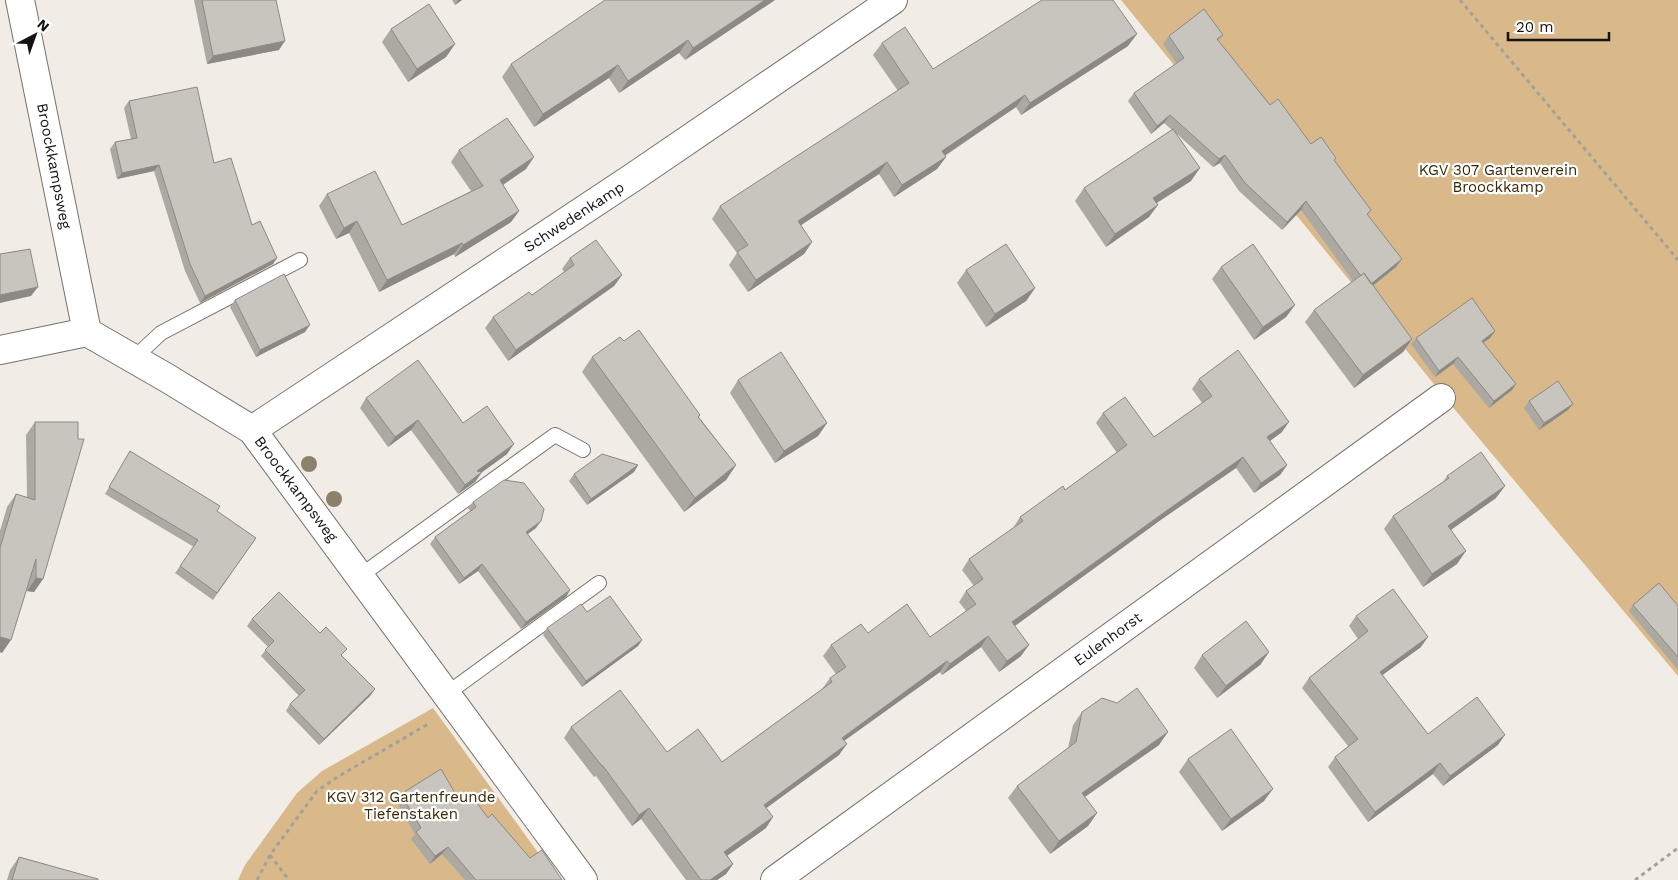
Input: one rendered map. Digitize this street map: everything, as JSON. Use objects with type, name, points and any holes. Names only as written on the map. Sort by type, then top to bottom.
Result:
[{"type":"street","name":"Broockkampsweg","points":[[20,0],[87,332],[252,430],[583,880]]},
{"type":"street","name":"Schwedenkamp","points":[[252,430],[635,176],[893,0]]},
{"type":"street","points":[[0,350],[87,332]]},
{"type":"street","name":"Eulenhorst","points":[[775,880],[1441,398]]},
{"type":"lane","points":[[133,359],[161,333],[300,260]]},
{"type":"lane","points":[[360,576],[555,435],[582,450]]},
{"type":"lane","points":[[450,701],[599,583]]},
{"type":"path","points":[[1460,0],[1678,260]]},
{"type":"path","points":[[257,880],[270,855],[317,792],[450,701]]},
{"type":"path","points":[[1635,880],[1678,848]]},
{"type":"path","points":[[270,855],[288,880]]},
{"type":"green space","name":"KGV 307 Gartenverein Broockkamp","points":[[1121,0],[1678,0],[1678,676],[1451,405]]},
{"type":"green space","name":"KGV 312 Gartenfreunde Tiefenstaken","points":[[433,708],[558,880],[238,880],[245,865],[297,793],[322,771]]},
{"type":"building","points":[[202,0],[276,0],[285,41],[213,56]]},
{"type":"building","points":[[605,0],[765,0],[693,48],[688,40],[628,81],[618,65],[543,114],[511,64]]},
{"type":"building","points":[[1042,0],[1113,0],[1137,34],[1030,103],[1025,95],[942,151],[946,157],[902,185],[887,162],[798,221],[812,242],[756,280],[737,252],[748,245],[720,206],[909,83],[882,43],[905,27],[933,69]]},
{"type":"building","points":[[429,4],[455,44],[417,69],[391,29]]},
{"type":"building","points":[[1204,9],[1223,35],[1217,39],[1270,105],[1278,99],[1311,144],[1321,137],[1336,158],[1334,160],[1371,210],[1367,214],[1402,259],[1371,284],[1364,273],[1361,276],[1306,201],[1287,222],[1245,183],[1225,155],[1219,159],[1170,115],[1157,126],[1134,93],[1184,58],[1169,36]]},
{"type":"building","points":[[197,87],[214,163],[231,158],[252,225],[260,221],[277,258],[205,296],[190,264],[159,165],[122,173],[115,142],[137,138],[129,101]]},
{"type":"building","points":[[507,118],[534,157],[500,180],[519,211],[463,245],[462,243],[387,280],[357,221],[344,228],[327,194],[375,171],[402,225],[483,186],[459,150]]},
{"type":"building","points":[[1173,129],[1200,168],[1153,198],[1158,205],[1115,234],[1084,188]]},
{"type":"building","points":[[596,240],[622,275],[516,350],[493,317],[529,292],[532,295],[574,265],[570,258]]},
{"type":"building","points":[[1006,244],[1035,288],[995,314],[966,270]]},
{"type":"building","points":[[1253,244],[1295,305],[1263,327],[1221,267]]},
{"type":"building","points":[[30,249],[38,287],[0,295],[0,254]]},
{"type":"building","points":[[1364,273],[1412,339],[1363,375],[1314,310]]},
{"type":"building","points":[[284,274],[310,325],[260,350],[235,300]]},
{"type":"building","points":[[1472,298],[1495,331],[1482,341],[1516,384],[1494,401],[1458,357],[1439,371],[1416,338]]},
{"type":"building","points":[[639,330],[700,415],[698,417],[736,465],[695,498],[592,357],[620,337],[624,341]]},
{"type":"building","points":[[1238,350],[1289,422],[1267,437],[1287,465],[1261,483],[1243,457],[1012,622],[1029,645],[1007,661],[988,636],[950,664],[947,661],[842,738],[847,744],[764,805],[773,817],[724,852],[733,864],[710,880],[701,880],[649,808],[639,815],[571,727],[620,690],[667,752],[698,729],[722,762],[832,682],[830,678],[846,667],[831,645],[861,624],[868,633],[907,604],[930,637],[976,604],[966,591],[983,579],[969,559],[1023,521],[1020,517],[1063,486],[1065,490],[1127,445],[1103,413],[1125,397],[1154,437],[1212,396],[1199,379]]},
{"type":"building","points":[[781,352],[827,423],[784,451],[738,380]]},
{"type":"building","points":[[418,360],[463,423],[487,406],[514,444],[477,471],[482,472],[465,485],[418,420],[395,437],[366,398]]},
{"type":"building","points":[[1558,381],[1573,404],[1544,423],[1529,401]]},
{"type":"building","points":[[35,422],[78,422],[78,439],[84,439],[43,579],[36,578],[36,559],[11,640],[0,637],[0,548],[16,494],[35,500]]},
{"type":"building","points":[[130,451],[220,506],[217,511],[256,538],[217,593],[180,566],[198,540],[109,487]]},
{"type":"building","points":[[1481,452],[1505,486],[1448,526],[1466,551],[1432,574],[1393,516],[1449,478],[1447,476]]},
{"type":"building","points":[[602,454],[638,465],[591,499],[574,474]]},
{"type":"building","points":[[504,480],[524,483],[544,509],[541,521],[526,532],[570,590],[526,622],[482,564],[464,578],[435,537],[476,507],[473,502]]},
{"type":"building","points":[[1659,583],[1678,606],[1678,657],[1633,605]]},
{"type":"building","points":[[1393,589],[1428,637],[1380,672],[1428,734],[1477,697],[1505,735],[1450,776],[1440,763],[1375,812],[1335,757],[1358,739],[1309,678],[1368,631],[1356,616]]},
{"type":"building","points":[[279,592],[320,633],[326,627],[347,649],[341,655],[375,689],[324,739],[290,704],[305,690],[265,650],[274,641],[252,619]]},
{"type":"building","points":[[610,596],[642,640],[586,681],[547,628],[581,604],[587,612]]},
{"type":"building","points":[[1246,621],[1269,652],[1226,686],[1202,655]]},
{"type":"building","points":[[1137,688],[1168,732],[1082,793],[1097,813],[1059,841],[1017,786],[1076,742],[1082,712],[1102,698],[1117,703]]},
{"type":"building","points":[[1231,729],[1273,789],[1231,819],[1188,759]]},
{"type":"building","points":[[441,769],[459,800],[469,792],[488,818],[492,814],[530,858],[542,850],[562,880],[476,880],[448,847],[435,856],[416,832],[421,828],[401,794]]},
{"type":"building","points":[[19,857],[98,879],[98,880],[12,880]]}]
